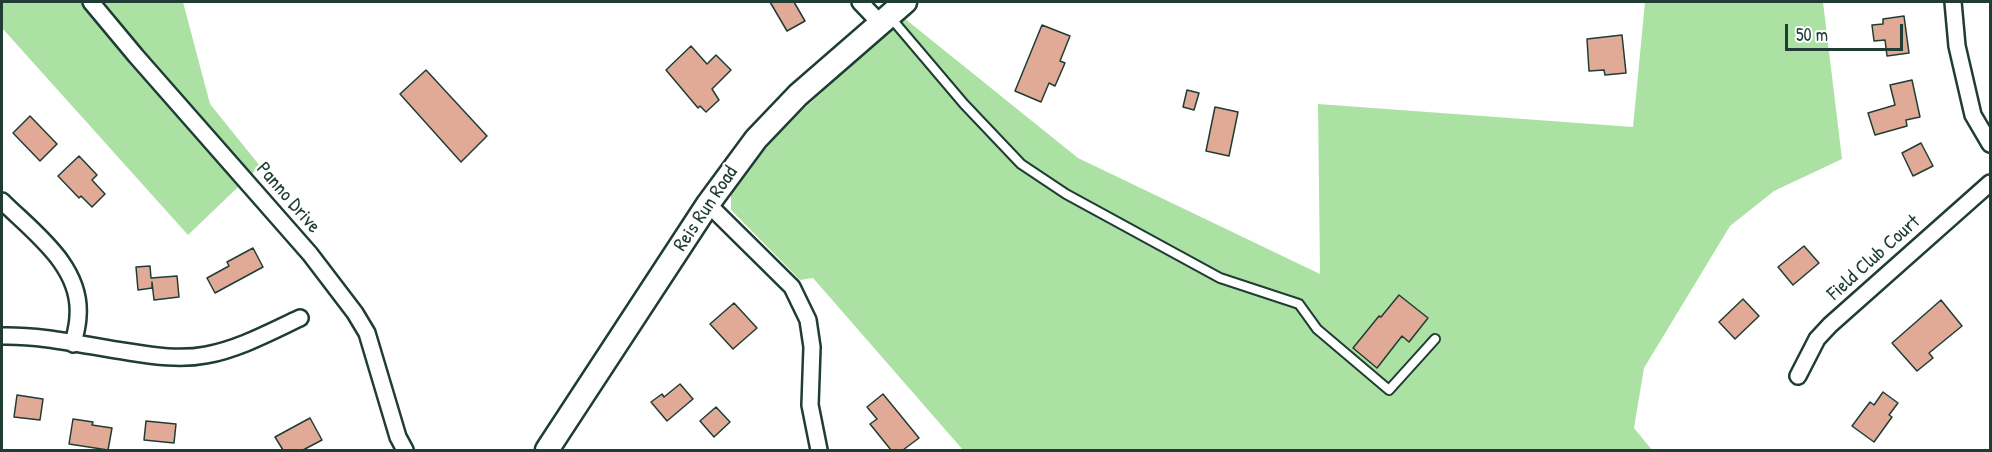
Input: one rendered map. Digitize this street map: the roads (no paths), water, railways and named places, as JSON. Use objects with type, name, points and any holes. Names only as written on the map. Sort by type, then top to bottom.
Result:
[{"type":"main road","name":"Reis Run Road","points":[[547,450],[736,165],[773,119],[891,10]]},
{"type":"street","name":"Panno Drive","points":[[91,2],[310,254],[355,313],[367,333],[398,436],[405,450]]},
{"type":"street","points":[[860,2],[891,10]]},
{"type":"street","points":[[1953,2],[1957,46],[1973,115],[1990,144]]},
{"type":"street","name":"Field Club Court","points":[[1798,376],[1817,339],[1830,325],[1990,183]]},
{"type":"street","points":[[2,201],[56,255],[70,276],[78,299],[78,316],[73,344]]},
{"type":"street","points":[[708,204],[792,287],[808,320],[812,347],[810,405],[819,450]]},
{"type":"street","points":[[2,336],[37,338],[161,357],[206,355],[248,341],[300,318]]},
{"type":"lane","points":[[891,10],[964,104],[1021,164],[1066,194],[1220,278],[1299,304],[1317,329],[1389,390],[1435,339]]}]
